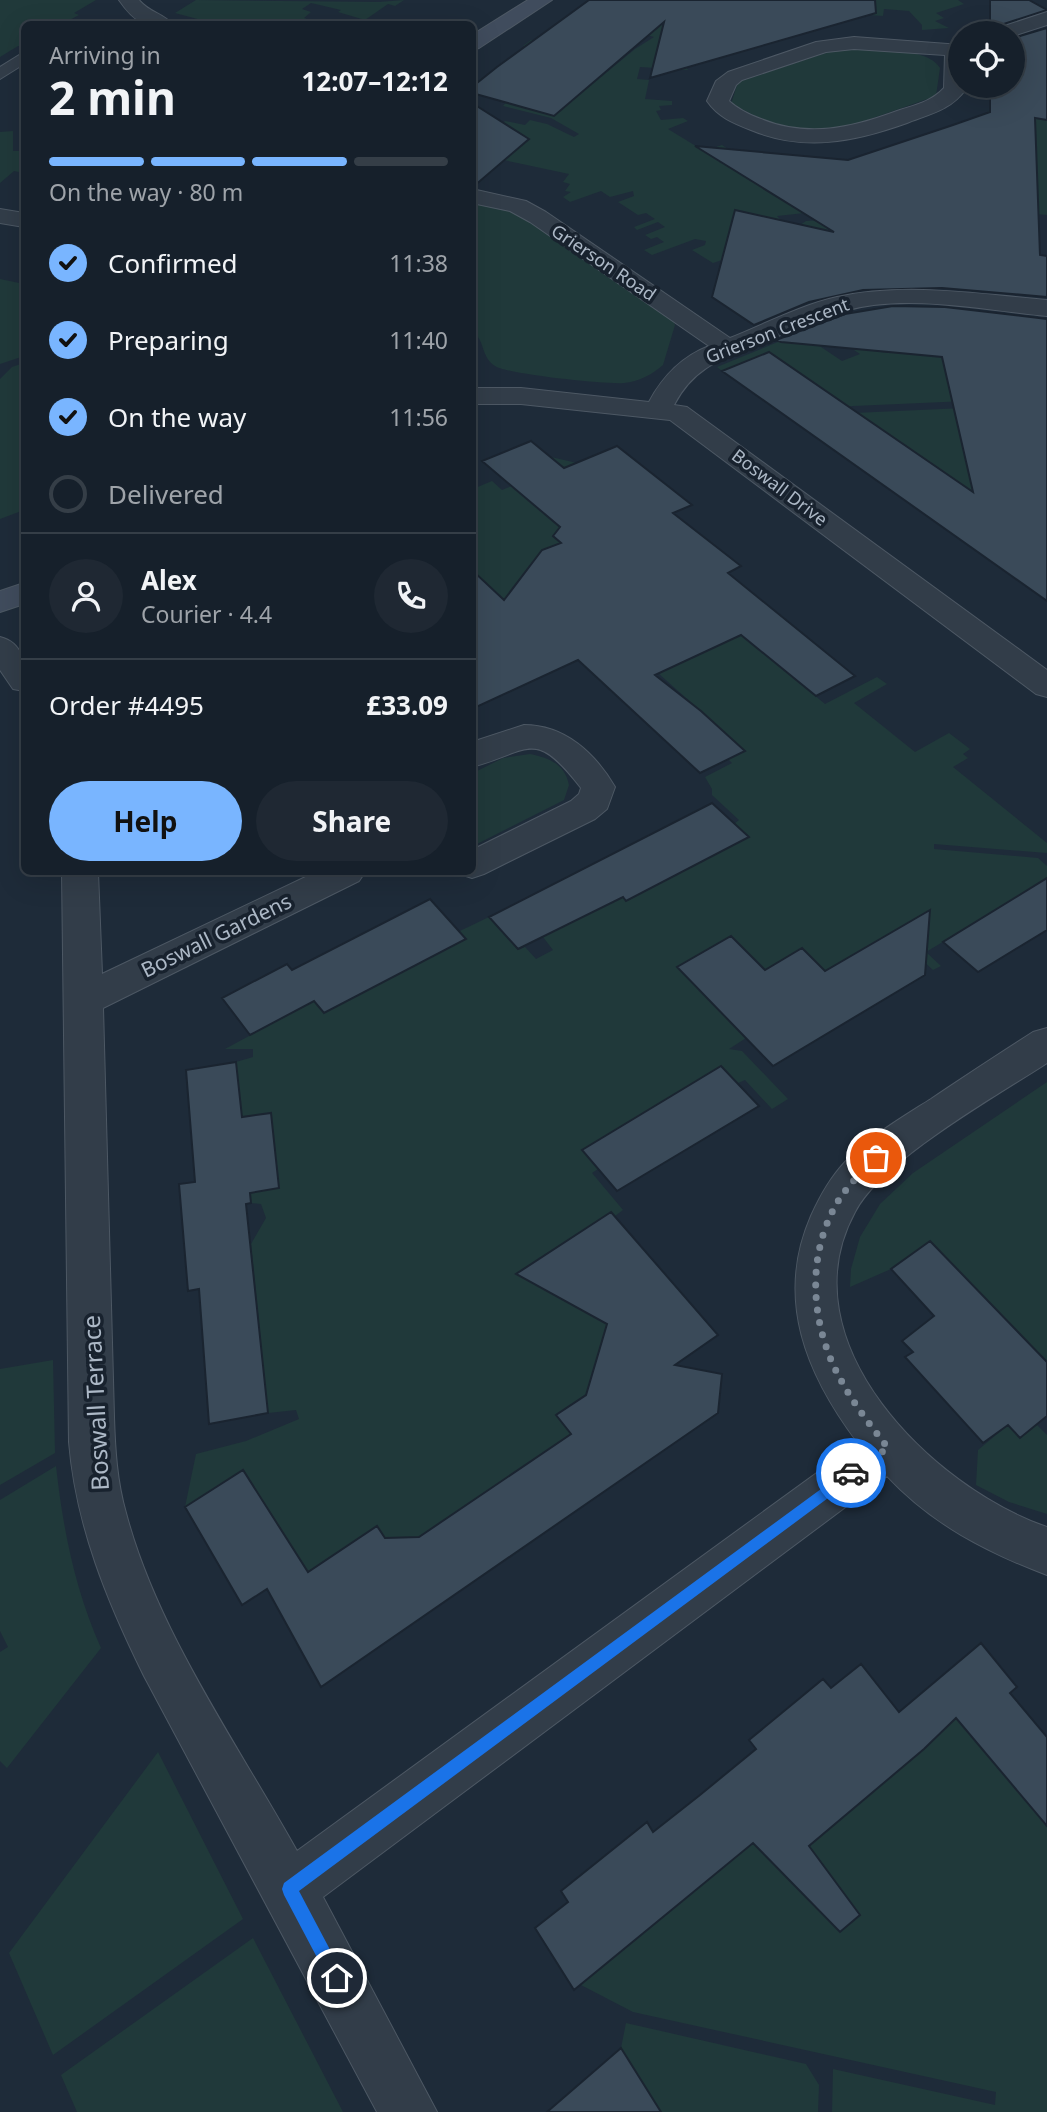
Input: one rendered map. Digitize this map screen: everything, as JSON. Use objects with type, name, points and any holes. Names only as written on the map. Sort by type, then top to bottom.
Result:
[{"type":"street","points":[[129,0],[149,21]]},
{"type":"street","points":[[476,41],[542,0]]},
{"type":"street","points":[[1025,25],[1047,18]]},
{"type":"street","points":[[831,44],[958,49],[955,89],[943,103],[835,138],[770,133],[724,110],[718,101],[727,81],[735,76],[831,44]]},
{"type":"street","name":"Grierson Road","points":[[476,197],[517,206],[538,216],[727,347]]},
{"type":"street","points":[[0,216],[21,220]]},
{"type":"street","name":"Grierson Crescent","points":[[658,410],[673,381],[690,366],[727,347],[838,304],[863,299],[912,296],[1047,308]]},
{"type":"street","name":"Boswall Drive","points":[[476,396],[521,396],[677,413],[1047,686]]},
{"type":"street","points":[[0,602],[21,594]]},
{"type":"street","points":[[0,647],[21,677]]},
{"type":"street","points":[[476,754],[506,740],[520,736],[539,736],[558,742],[591,775],[598,787],[595,800],[583,810],[476,863]]},
{"type":"street","name":"Boswall Terrace","points":[[80,875],[86,999],[86,1215],[94,1451],[101,1508],[119,1569],[152,1641],[408,2112]]},
{"type":"street","name":"Boswall Gardens","points":[[86,999],[341,875]]},
{"type":"street","points":[[1047,1042],[876,1158],[838,1202],[826,1226],[815,1283],[821,1333],[842,1382],[888,1448],[948,1501],[981,1523],[1010,1538],[1047,1551]]},
{"type":"street","points":[[289,1889],[888,1448]]},
{"type":"lane","points":[[0,74],[21,59]]},
{"type":"green space","points":[[0,0],[96,0],[74,13],[79,15],[68,21],[21,21],[21,46],[0,57]]},
{"type":"green space","points":[[196,0],[404,0],[395,6],[388,4],[365,20],[338,12],[341,10],[311,3],[302,9],[311,12],[304,18],[313,21],[205,21],[175,13]]},
{"type":"green space","points":[[758,0],[958,0],[964,4],[936,13],[944,18],[935,21],[948,28],[922,30],[922,25],[909,11],[884,9],[883,16],[856,14],[831,22],[831,26],[822,25],[686,67],[688,70],[640,67],[637,79],[649,80],[645,99],[672,101],[672,105],[659,106],[661,110],[656,111],[661,120],[683,118],[688,121],[668,129],[704,151],[722,145],[731,151],[719,162],[731,166],[751,151],[745,177],[774,180],[1020,132],[986,113],[990,110],[1047,120],[1047,215],[1024,213],[1024,203],[1038,204],[1038,191],[1014,189],[878,249],[800,225],[806,221],[851,218],[823,211],[777,216],[844,286],[753,324],[734,311],[766,298],[725,259],[713,263],[692,250],[705,245],[706,241],[695,239],[652,255],[644,250],[664,242],[657,237],[651,239],[645,235],[665,227],[658,222],[637,230],[634,227],[655,219],[646,213],[638,215],[618,202],[634,196],[633,191],[610,197],[601,191],[570,202],[563,197],[571,192],[565,191],[570,184],[563,182],[569,174],[499,159],[500,126],[505,121],[525,125],[530,120],[547,124],[574,137],[579,134],[551,118],[503,106],[552,52],[523,46],[531,40],[607,61],[559,102],[568,104],[635,49],[654,37],[644,34],[610,55],[537,36],[566,43]]},
{"type":"green space","points":[[841,48],[895,50],[933,61],[940,68],[936,96],[830,133],[780,128],[731,104],[738,82]]},
{"type":"green space","points":[[13,131],[13,151],[21,151],[21,172],[14,171],[0,183],[0,132]]},
{"type":"green space","points":[[476,203],[521,214],[673,319],[675,325],[663,365],[640,379],[615,383],[558,378],[503,369],[491,362],[477,335]]},
{"type":"green space","points":[[0,279],[21,283],[21,357],[0,364]]},
{"type":"green space","points":[[818,326],[880,352],[897,353],[898,344],[953,354],[989,400],[831,407],[757,357],[722,371],[717,367],[800,333],[842,361],[860,354]]},
{"type":"green space","points":[[21,364],[21,511],[0,519],[0,379],[12,367]]},
{"type":"green space","points":[[986,407],[970,530],[854,413]]},
{"type":"green space","points":[[551,457],[577,463],[725,622],[825,704],[877,677],[887,684],[854,703],[915,752],[949,733],[970,749],[963,754],[968,758],[953,767],[1047,843],[1047,853],[934,844],[934,849],[1038,858],[1047,866],[1047,879],[926,952],[941,966],[933,970],[907,946],[886,936],[815,977],[716,1007],[746,1038],[729,1049],[742,1051],[788,1099],[772,1109],[745,1080],[582,1150],[598,1169],[592,1173],[623,1210],[615,1216],[628,1232],[569,1239],[516,1273],[609,1325],[619,1372],[556,1414],[571,1434],[510,1504],[535,1540],[511,1557],[486,1522],[324,1601],[244,1470],[185,1507],[196,1454],[246,1441],[299,1419],[296,1410],[268,1413],[251,1244],[266,1218],[261,1204],[251,1203],[250,1193],[279,1188],[277,1166],[244,1138],[236,1062],[253,1057],[253,1049],[225,1049],[314,1001],[489,917],[518,950],[525,947],[536,959],[553,950],[543,937],[597,909],[567,877],[585,868],[607,890],[613,887],[627,901],[748,837],[734,824],[739,820],[712,795],[712,789],[705,777],[732,763],[728,759],[744,750],[638,655],[585,657],[571,664],[476,587],[476,584],[483,580],[479,576],[476,577],[476,488],[492,481],[502,490],[521,482],[512,474]]},
{"type":"green space","points":[[530,754],[550,760],[564,772],[569,785],[564,800],[476,844],[476,772],[503,758]]},
{"type":"green space","points":[[1047,1082],[1047,1362],[930,1242],[891,1269],[850,1287],[851,1269],[860,1237],[880,1204],[913,1173]]},
{"type":"green space","points":[[53,1360],[55,1453],[0,1485],[0,1369]]},
{"type":"green space","points":[[1008,1425],[1020,1438],[1037,1425],[1047,1435],[1047,1514],[1009,1502],[976,1485],[978,1450]]},
{"type":"green space","points":[[56,1466],[71,1559],[101,1648],[7,1768],[0,1761],[0,1652],[8,1647],[0,1631],[0,1500]]},
{"type":"green space","points":[[934,1689],[1047,1826],[1047,2112],[832,2112],[833,2069],[995,2105],[996,2092],[633,2012],[581,1985],[726,1866],[739,1817],[770,1861],[801,1892],[827,1871],[795,1827]]},
{"type":"green space","points":[[158,1752],[243,1919],[53,2055],[9,1953]]},
{"type":"green space","points":[[253,1938],[343,2112],[77,2112],[61,2075]]},
{"type":"green space","points":[[626,2023],[806,2064],[819,2085],[818,2112],[661,2112],[621,2048]]},
{"type":"building","points":[[589,0],[875,0],[876,13],[650,78],[664,22],[554,116],[476,94],[476,84]]},
{"type":"building","points":[[990,0],[1029,0],[1047,10],[1013,21],[990,21]]},
{"type":"building","points":[[1047,28],[1047,120],[1035,118],[1040,255],[1047,256],[1047,297],[942,288],[863,290],[809,302],[754,325],[712,297],[735,210],[834,232],[695,146],[848,160],[953,125],[990,112],[990,98],[1025,98],[1025,34]]},
{"type":"building","points":[[476,106],[529,139],[476,184]]},
{"type":"building","points":[[893,306],[945,307],[1047,319],[1047,601],[722,371],[769,352],[973,492],[942,357],[776,340],[845,314]]},
{"type":"building","points":[[531,441],[564,468],[617,446],[692,505],[673,513],[741,566],[728,573],[855,676],[816,696],[741,635],[655,675],[701,711],[745,751],[700,773],[578,660],[476,707],[476,574],[504,600],[542,550],[561,543],[553,536],[560,527],[482,461]]},
{"type":"building","points":[[712,803],[749,837],[626,901],[623,897],[518,949],[489,917]]},
{"type":"building","points":[[1047,878],[1047,930],[978,972],[943,942]]},
{"type":"building","points":[[430,899],[466,939],[324,1013],[314,1001],[250,1035],[222,998],[287,964],[292,970]]},
{"type":"building","points":[[930,910],[925,975],[773,1066],[677,967],[731,936],[765,970],[802,948],[825,971]]},
{"type":"building","points":[[236,1062],[242,1117],[271,1113],[279,1188],[250,1193],[251,1203],[246,1204],[268,1413],[209,1424],[199,1289],[188,1291],[179,1184],[195,1182],[186,1070]]},
{"type":"building","points":[[721,1066],[759,1106],[617,1191],[582,1150]]},
{"type":"building","points":[[611,1212],[718,1335],[675,1365],[722,1374],[718,1413],[321,1687],[267,1589],[242,1605],[185,1507],[243,1470],[308,1572],[377,1526],[385,1538],[419,1537],[571,1434],[556,1415],[586,1395],[607,1324],[516,1274]]},
{"type":"building","points":[[930,1241],[1047,1362],[1047,1416],[1020,1438],[1008,1425],[983,1443],[905,1357],[913,1352],[902,1341],[934,1316],[891,1269]]},
{"type":"building","points":[[981,1643],[1017,1687],[1010,1693],[1047,1737],[1047,1826],[956,1718],[924,1749],[809,1846],[860,1915],[840,1932],[753,1843],[574,1990],[535,1928],[568,1902],[561,1891],[647,1822],[653,1832],[700,1795],[756,1749],[749,1740],[823,1679],[831,1688],[861,1664],[899,1712]]},
{"type":"building","points":[[621,2048],[661,2112],[547,2112]]},
{"type":"way so far","points":[[851,1473],[888,1448],[842,1382],[829,1356],[821,1333],[815,1283],[826,1226],[838,1202],[855,1179],[876,1158]]},
{"type":"route","points":[[337,1978],[289,1889],[851,1473]]}]
